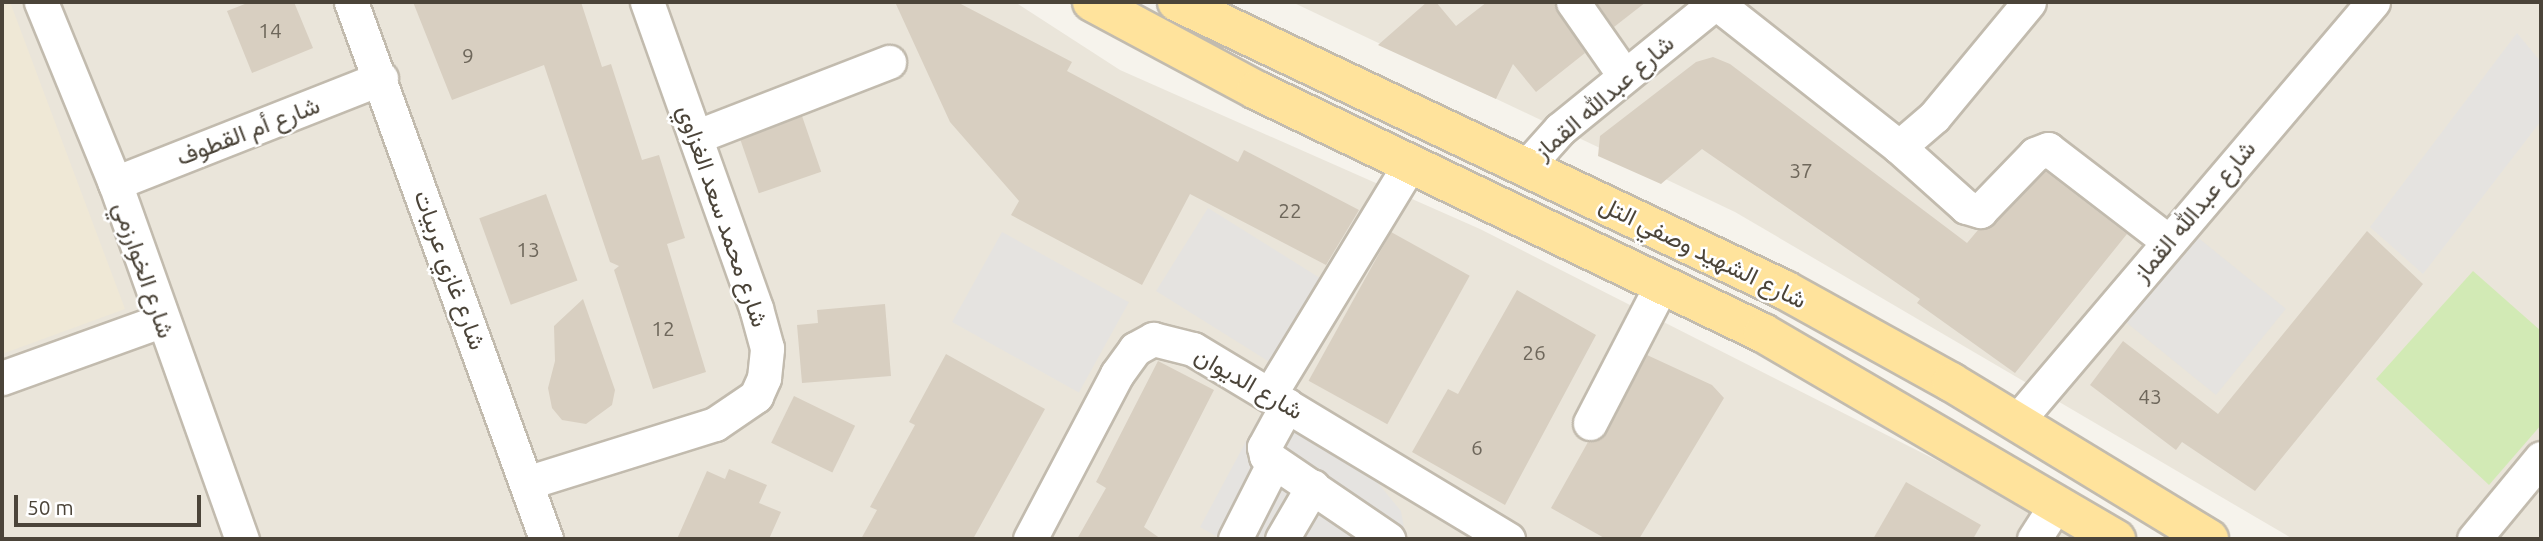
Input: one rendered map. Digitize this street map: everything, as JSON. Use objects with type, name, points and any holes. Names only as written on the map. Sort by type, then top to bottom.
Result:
[{"type":"main road","name":"شارع الشهيد وصفي التل","points":[[1092,2],[1410,164],[1763,333],[2116,539]]},
{"type":"main road","name":"شارع الشهيد وصفي التل","points":[[1177,2],[1785,290],[2017,421],[2208,539]]},
{"type":"street","name":"شارع الخوارزمي","points":[[41,2],[115,183],[160,321],[242,539]]},
{"type":"street","name":"شارع غازي عربيات","points":[[351,2],[381,78],[546,539]]},
{"type":"street","name":"شارع محمد سعد الغزاوي","points":[[526,483],[715,424],[756,396],[767,348],[698,136],[648,2]]},
{"type":"street","points":[[1573,2],[1624,75]]},
{"type":"street","points":[[1715,2],[1899,147],[1975,211],[1984,209],[2035,154],[2048,149],[2168,241]]},
{"type":"street","name":"شارع عبدالله القماز","points":[[1526,167],[1624,75],[1715,2]]},
{"type":"street","points":[[1899,147],[1934,117],[2029,2]]},
{"type":"street","name":"شارع عبدالله القماز","points":[[2017,421],[2372,2]]},
{"type":"street","points":[[698,136],[889,62]]},
{"type":"street","name":"شارع أم القطوف","points":[[115,183],[381,78]]},
{"type":"street","points":[[1388,539],[1356,529],[1313,486],[1274,462],[1264,447],[1278,399],[1410,164]]},
{"type":"street","points":[[1590,423],[1662,284]]},
{"type":"street","points":[[2,378],[160,321]]},
{"type":"street","name":"شارع الديوان","points":[[1030,539],[1135,349],[1153,339],[1170,341],[1278,399],[1462,528],[1508,539]]},
{"type":"street","points":[[2474,539],[2541,458]]},
{"type":"street","points":[[1235,539],[1274,462]]},
{"type":"street","points":[[1282,539],[1313,486]]},
{"type":"street","points":[[2034,539],[2057,503]]},
{"type":"shaded area","points":[[2,2],[1015,2],[1120,70],[1480,229],[2092,539],[2,539]]},
{"type":"shaded area","points":[[2,2],[10,2],[125,309],[2,354]]},
{"type":"shaded area","points":[[1292,2],[2541,2],[2541,539],[2293,539],[1735,212]]},
{"type":"shaded area","points":[[2517,33],[2541,62],[2541,121],[2423,274],[2370,227]]},
{"type":"shaded area","points":[[1208,208],[1326,282],[1274,365],[1156,291]]},
{"type":"shaded area","points":[[1002,232],[1129,302],[1079,392],[952,322]]},
{"type":"shaded area","points":[[2191,232],[2286,309],[2216,395],[2121,318]]},
{"type":"shaded area","points":[[1265,406],[1372,476],[1401,511],[1406,539],[1221,539],[1200,527]]},
{"type":"green space","points":[[2473,271],[2541,331],[2541,425],[2489,485],[2376,379]]},
{"type":"building","points":[[250,2],[294,2],[313,48],[252,73],[227,11]]},
{"type":"building","points":[[413,2],[581,2],[602,67],[611,64],[642,160],[659,155],[685,238],[667,244],[706,372],[653,389],[614,270],[619,266],[610,262],[544,65],[452,100]]},
{"type":"building","points":[[895,2],[957,2],[1072,62],[1067,71],[1238,162],[1244,150],[1359,210],[1326,265],[1190,194],[1142,285],[1011,215],[1019,201],[950,122]]},
{"type":"building","points":[[1427,2],[1436,2],[1456,26],[1487,2],[1554,2],[1585,53],[1536,92],[1513,64],[1496,99],[1378,45]]},
{"type":"building","points":[[1596,2],[1646,2],[1614,27]]},
{"type":"building","points":[[1713,57],[1730,64],[1967,243],[1978,230],[1994,224],[2045,171],[2127,234],[2015,373],[1917,303],[1920,299],[1702,149],[1661,184],[1598,156],[1600,136],[1696,62]]},
{"type":"building","points":[[802,116],[821,172],[759,193],[740,137]]},
{"type":"building","points":[[546,194],[577,280],[511,305],[479,218]]},
{"type":"building","points":[[2367,231],[2423,284],[2255,491],[2182,442],[2176,450],[2090,385],[2123,341],[2218,414]]},
{"type":"building","points":[[1391,232],[1470,276],[1387,424],[1309,381]]},
{"type":"building","points":[[1517,290],[1596,335],[1505,505],[1412,452],[1448,389],[1458,394]]},
{"type":"building","points":[[583,299],[615,390],[612,405],[586,424],[562,420],[552,408],[548,388],[555,361],[554,326]]},
{"type":"building","points":[[885,304],[891,376],[802,383],[797,325],[818,323],[817,310]]},
{"type":"building","points":[[946,354],[1045,409],[973,539],[861,539],[877,510],[870,507],[915,425],[909,422]]},
{"type":"building","points":[[1647,355],[1712,385],[1724,398],[1639,539],[1606,539],[1551,508],[1588,442],[1607,432]]},
{"type":"building","points":[[1158,361],[1214,390],[1144,527],[1161,539],[1077,539],[1106,488],[1096,482]]},
{"type":"building","points":[[794,396],[855,426],[832,473],[771,443]]},
{"type":"building","points":[[729,469],[767,485],[759,503],[781,512],[769,539],[677,539],[707,471],[725,479]]},
{"type":"building","points":[[1906,482],[1981,525],[1973,539],[1873,539]]}]
